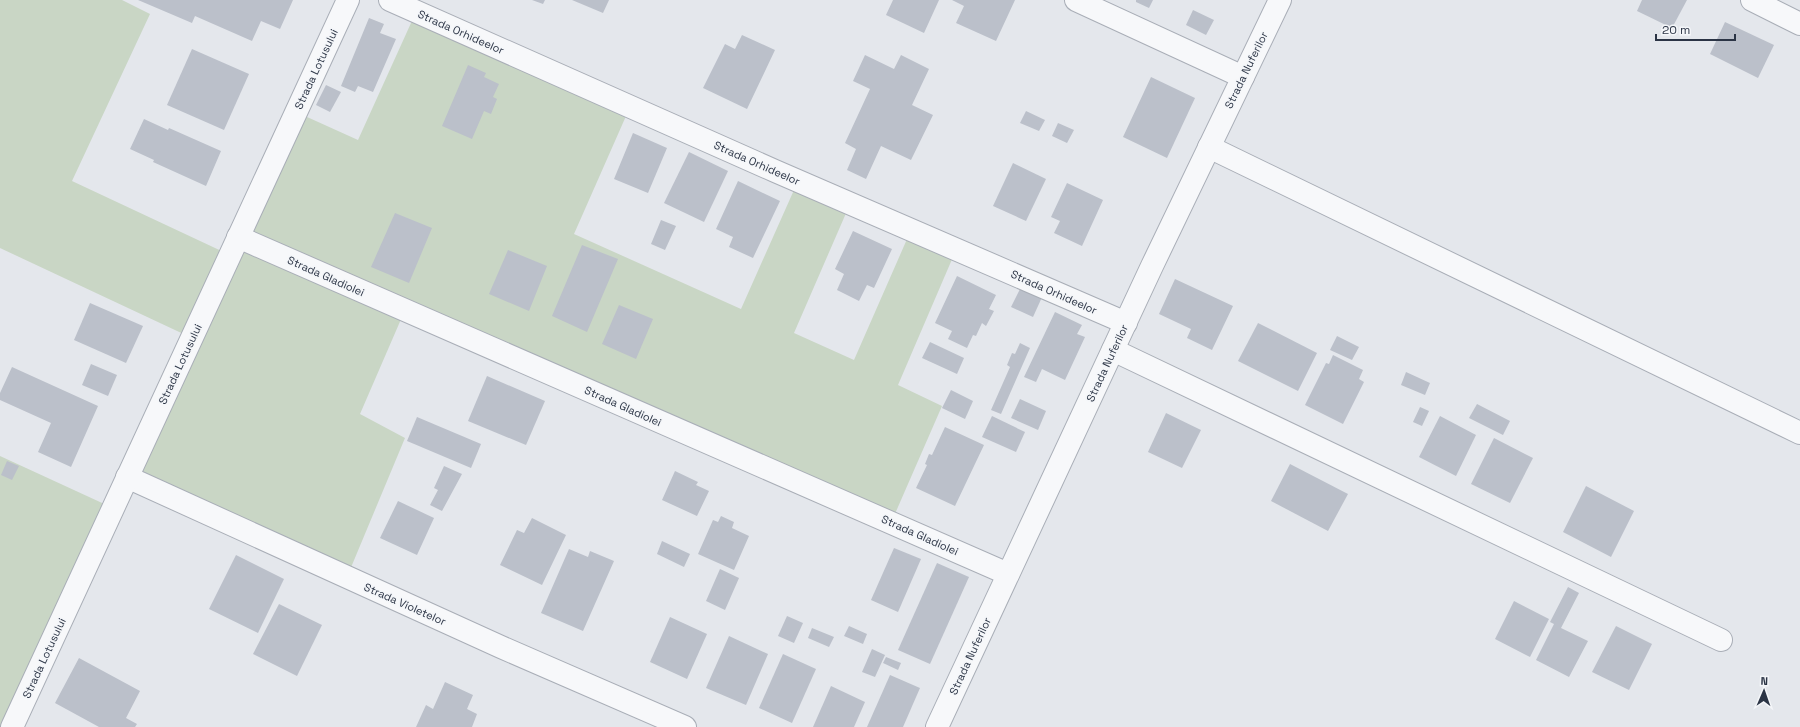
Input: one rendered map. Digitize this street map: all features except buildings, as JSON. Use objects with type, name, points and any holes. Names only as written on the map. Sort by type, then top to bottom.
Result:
[{"type":"street","name":"Strada Lotusului","points":[[12,727],[348,0]]},
{"type":"street","name":"Strada Orhideelor","points":[[390,0],[774,171],[1126,324]]},
{"type":"street","points":[[1076,0],[1243,76]]},
{"type":"street","name":"Strada Nuferilor","points":[[937,727],[1113,350],[1280,0]]},
{"type":"street","points":[[1752,0],[1800,24]]},
{"type":"street","points":[[1210,147],[1800,432]]},
{"type":"street","name":"Strada Gladiolei","points":[[238,237],[1008,574]]},
{"type":"street","points":[[1113,350],[1721,640]]},
{"type":"street","name":"Strada Violetelor","points":[[127,477],[501,647],[684,727]]},
{"type":"green space","points":[[0,0],[122,0],[150,14],[72,181],[230,255],[296,112],[358,140],[416,12],[630,107],[574,234],[741,309],[798,181],[850,204],[794,333],[854,360],[911,230],[956,250],[898,385],[942,406],[891,523],[405,310],[360,414],[405,438],[347,577],[127,477],[192,338],[0,248]]},
{"type":"green space","points":[[0,456],[113,508],[12,727],[0,727]]}]
